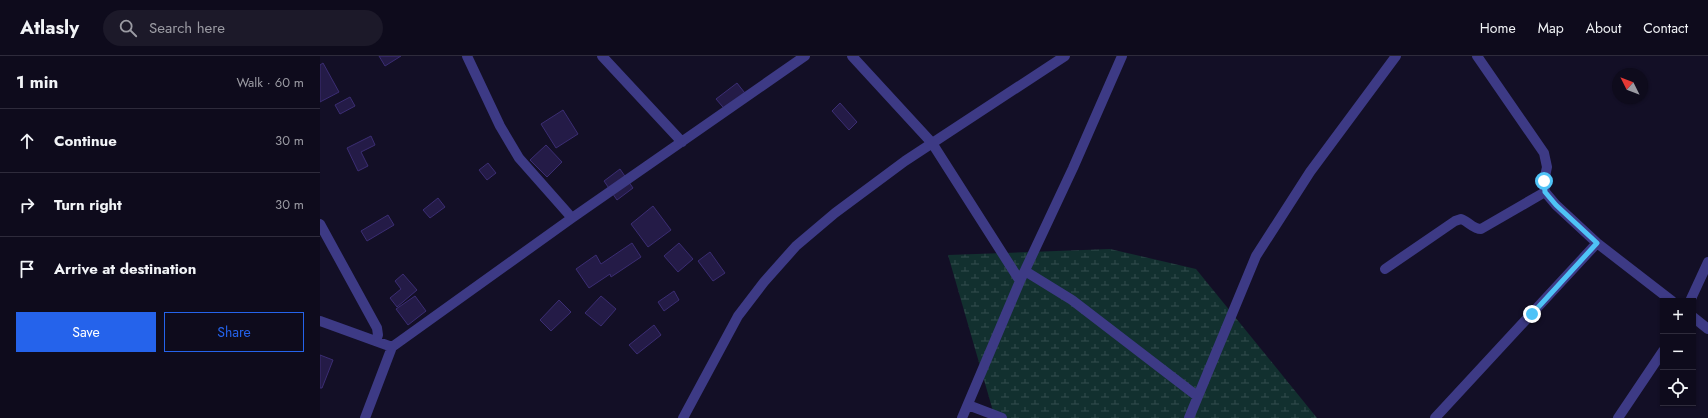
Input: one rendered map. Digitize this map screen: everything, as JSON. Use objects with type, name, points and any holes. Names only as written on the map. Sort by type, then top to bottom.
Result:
[{"type":"street","points":[[467,56],[500,126],[519,158],[572,218]]},
{"type":"street","points":[[602,56],[682,142]]},
{"type":"street","points":[[365,418],[392,347],[572,218],[805,56]]},
{"type":"street","points":[[852,56],[932,143],[1020,281]]},
{"type":"street","points":[[683,418],[738,316],[764,282],[796,246],[835,213],[932,143],[1064,56]]},
{"type":"street","points":[[962,418],[1020,281],[1073,168],[1122,56]]},
{"type":"street","points":[[1189,418],[1256,256],[1310,172],[1396,56]]},
{"type":"street","points":[[1477,56],[1544,154],[1547,167],[1544,181],[1545,192],[1556,205],[1597,243],[1668,298]]},
{"type":"street","points":[[1385,269],[1455,221],[1461,219],[1467,221],[1476,229],[1481,229],[1545,192]]},
{"type":"street","points":[[320,224],[377,328],[378,335],[376,341]]},
{"type":"street","points":[[1435,418],[1597,243]]},
{"type":"street","points":[[1691,298],[1708,262]]},
{"type":"street","points":[[1025,271],[1072,300],[1197,396]]},
{"type":"street","points":[[1696,319],[1708,329]]},
{"type":"street","points":[[320,321],[392,347]]},
{"type":"street","points":[[1618,418],[1660,355]]},
{"type":"street","points":[[968,404],[1002,418]]},
{"type":"green space","points":[[1110,249],[1196,269],[1317,418],[995,418],[948,255]]},
{"type":"building","points":[[379,56],[401,56],[385,66]]},
{"type":"building","points":[[323,63],[339,92],[320,102],[320,65]]},
{"type":"building","points":[[737,83],[748,97],[728,113],[716,99]]},
{"type":"building","points":[[350,97],[355,106],[340,114],[335,105]]},
{"type":"building","points":[[840,103],[857,122],[849,130],[832,111]]},
{"type":"building","points":[[563,110],[578,134],[556,148],[541,124]]},
{"type":"building","points":[[371,136],[375,145],[361,152],[368,166],[358,171],[347,148]]},
{"type":"building","points":[[546,145],[562,162],[547,177],[530,160]]},
{"type":"building","points":[[488,163],[496,173],[487,180],[479,170]]},
{"type":"building","points":[[620,169],[633,188],[617,200],[604,181]]},
{"type":"building","points":[[438,198],[445,207],[430,218],[423,210]]},
{"type":"building","points":[[653,206],[671,230],[648,247],[631,224]]},
{"type":"building","points":[[388,215],[394,225],[367,241],[361,231]]},
{"type":"building","points":[[632,243],[641,257],[611,277],[610,274],[589,288],[576,269],[596,255],[601,264]]},
{"type":"building","points":[[679,243],[693,259],[678,272],[664,256]]},
{"type":"building","points":[[710,252],[725,273],[713,281],[698,261]]},
{"type":"building","points":[[403,274],[417,290],[397,307],[390,298],[401,289],[395,281]]},
{"type":"building","points":[[674,291],[679,300],[664,311],[658,302]]},
{"type":"building","points":[[415,296],[426,311],[408,325],[396,309]]},
{"type":"building","points":[[601,296],[616,309],[601,326],[585,313]]},
{"type":"building","points":[[559,300],[571,312],[551,331],[540,320]]},
{"type":"building","points":[[654,325],[661,335],[637,354],[629,345]]},
{"type":"building","points":[[320,355],[333,360],[322,388],[320,388]]},
{"type":"route","points":[[1532,314],[1597,243],[1556,205],[1545,192],[1544,181]]}]
